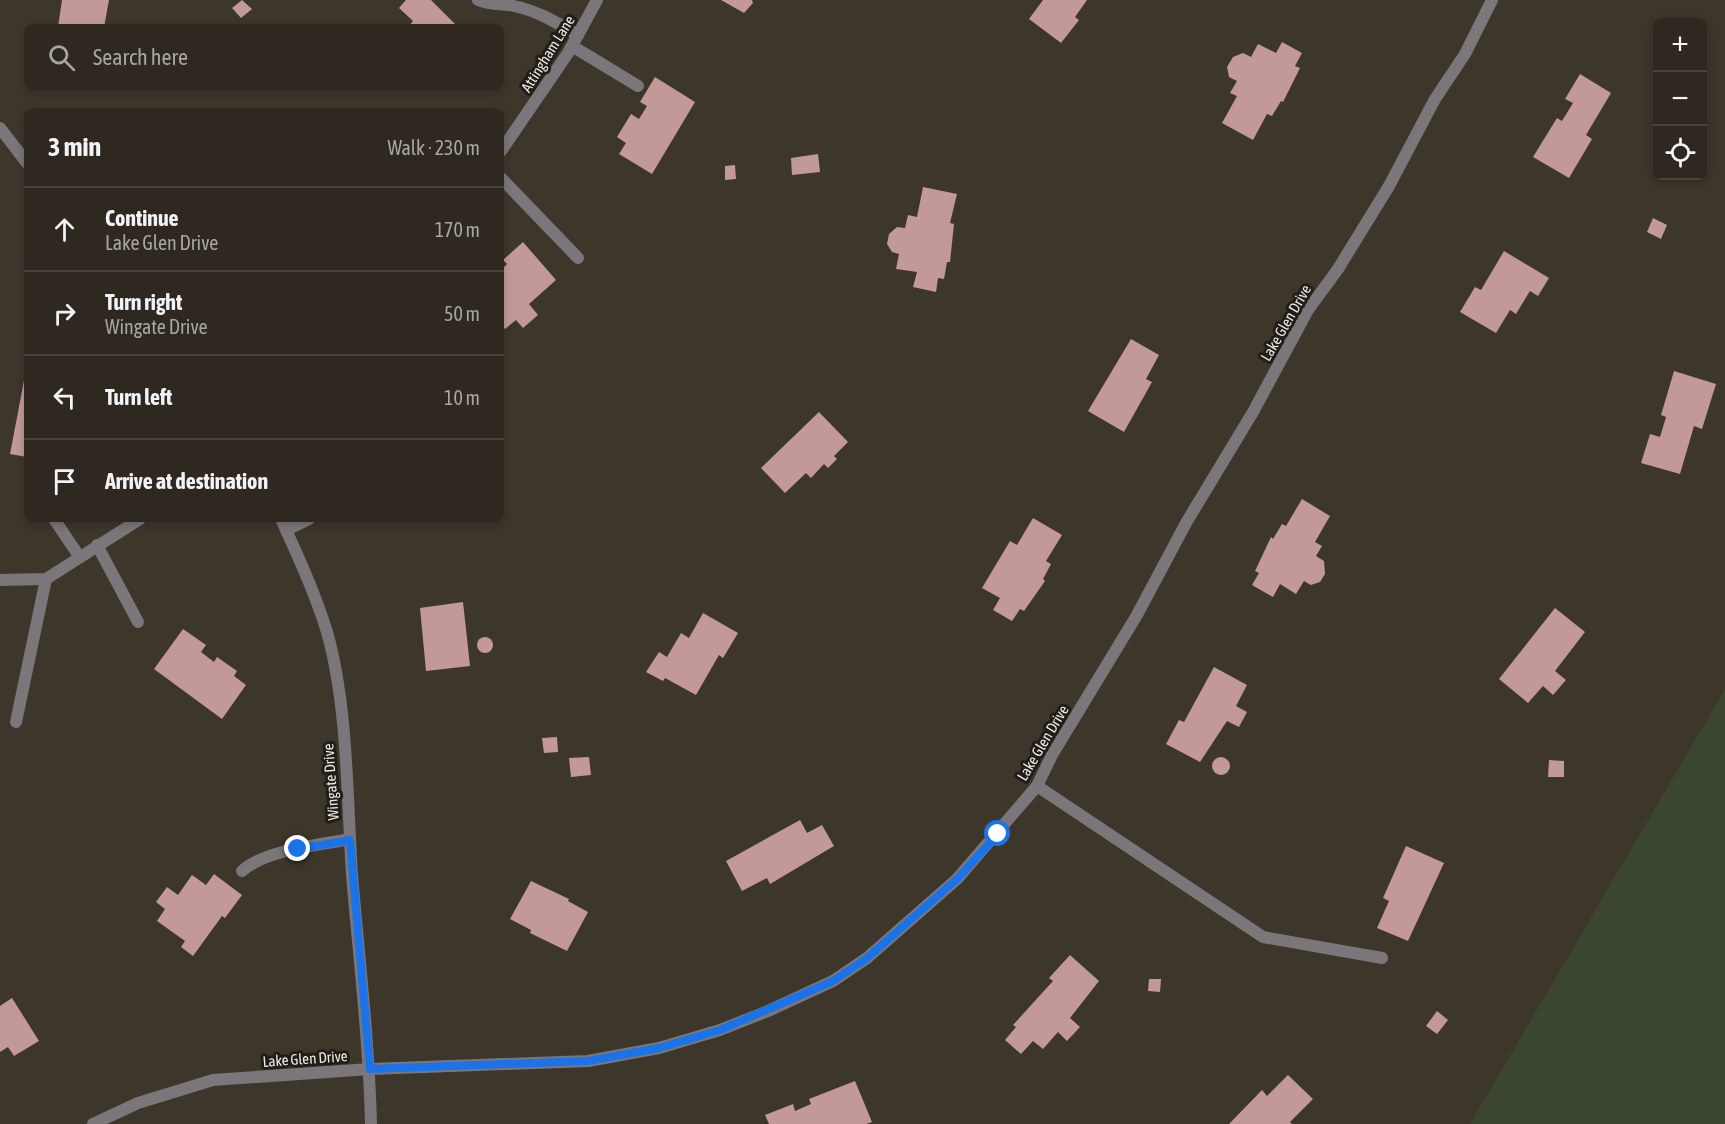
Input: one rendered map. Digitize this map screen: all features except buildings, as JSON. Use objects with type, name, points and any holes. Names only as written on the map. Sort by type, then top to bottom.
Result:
[{"type":"street","points":[[478,0],[486,4],[512,5],[536,12],[639,86]]},
{"type":"street","name":"Attingham Lane","points":[[504,146],[575,40],[597,0]]},
{"type":"street","name":"Lake Glen Drive","points":[[93,1124],[138,1103],[213,1080],[370,1069],[588,1061],[659,1048],[720,1030],[768,1011],[833,981],[867,958],[957,879],[1037,786],[1052,755],[1137,615],[1186,523],[1253,412],[1308,310],[1338,269],[1389,186],[1435,99],[1466,54],[1492,0]]},
{"type":"street","points":[[0,128],[24,159]]},
{"type":"street","points":[[504,181],[578,258]]},
{"type":"street","points":[[56,522],[79,556]]},
{"type":"street","points":[[0,580],[46,579],[135,522]]},
{"type":"street","name":"Wingate Drive","points":[[283,525],[304,569],[327,633],[336,678],[346,766],[350,840],[370,1069],[371,1124]]},
{"type":"street","points":[[97,545],[138,622]]},
{"type":"street","points":[[16,722],[46,579]]},
{"type":"street","points":[[1037,786],[1263,938],[1382,958]]},
{"type":"street","points":[[242,871],[252,863],[298,849],[350,840]]},
{"type":"green space","points":[[1725,689],[1725,1124],[1470,1124]]},
{"type":"route","points":[[298,849],[350,840],[370,1069],[588,1061],[659,1048],[720,1030],[833,981],[867,958],[957,879],[998,834]]}]
